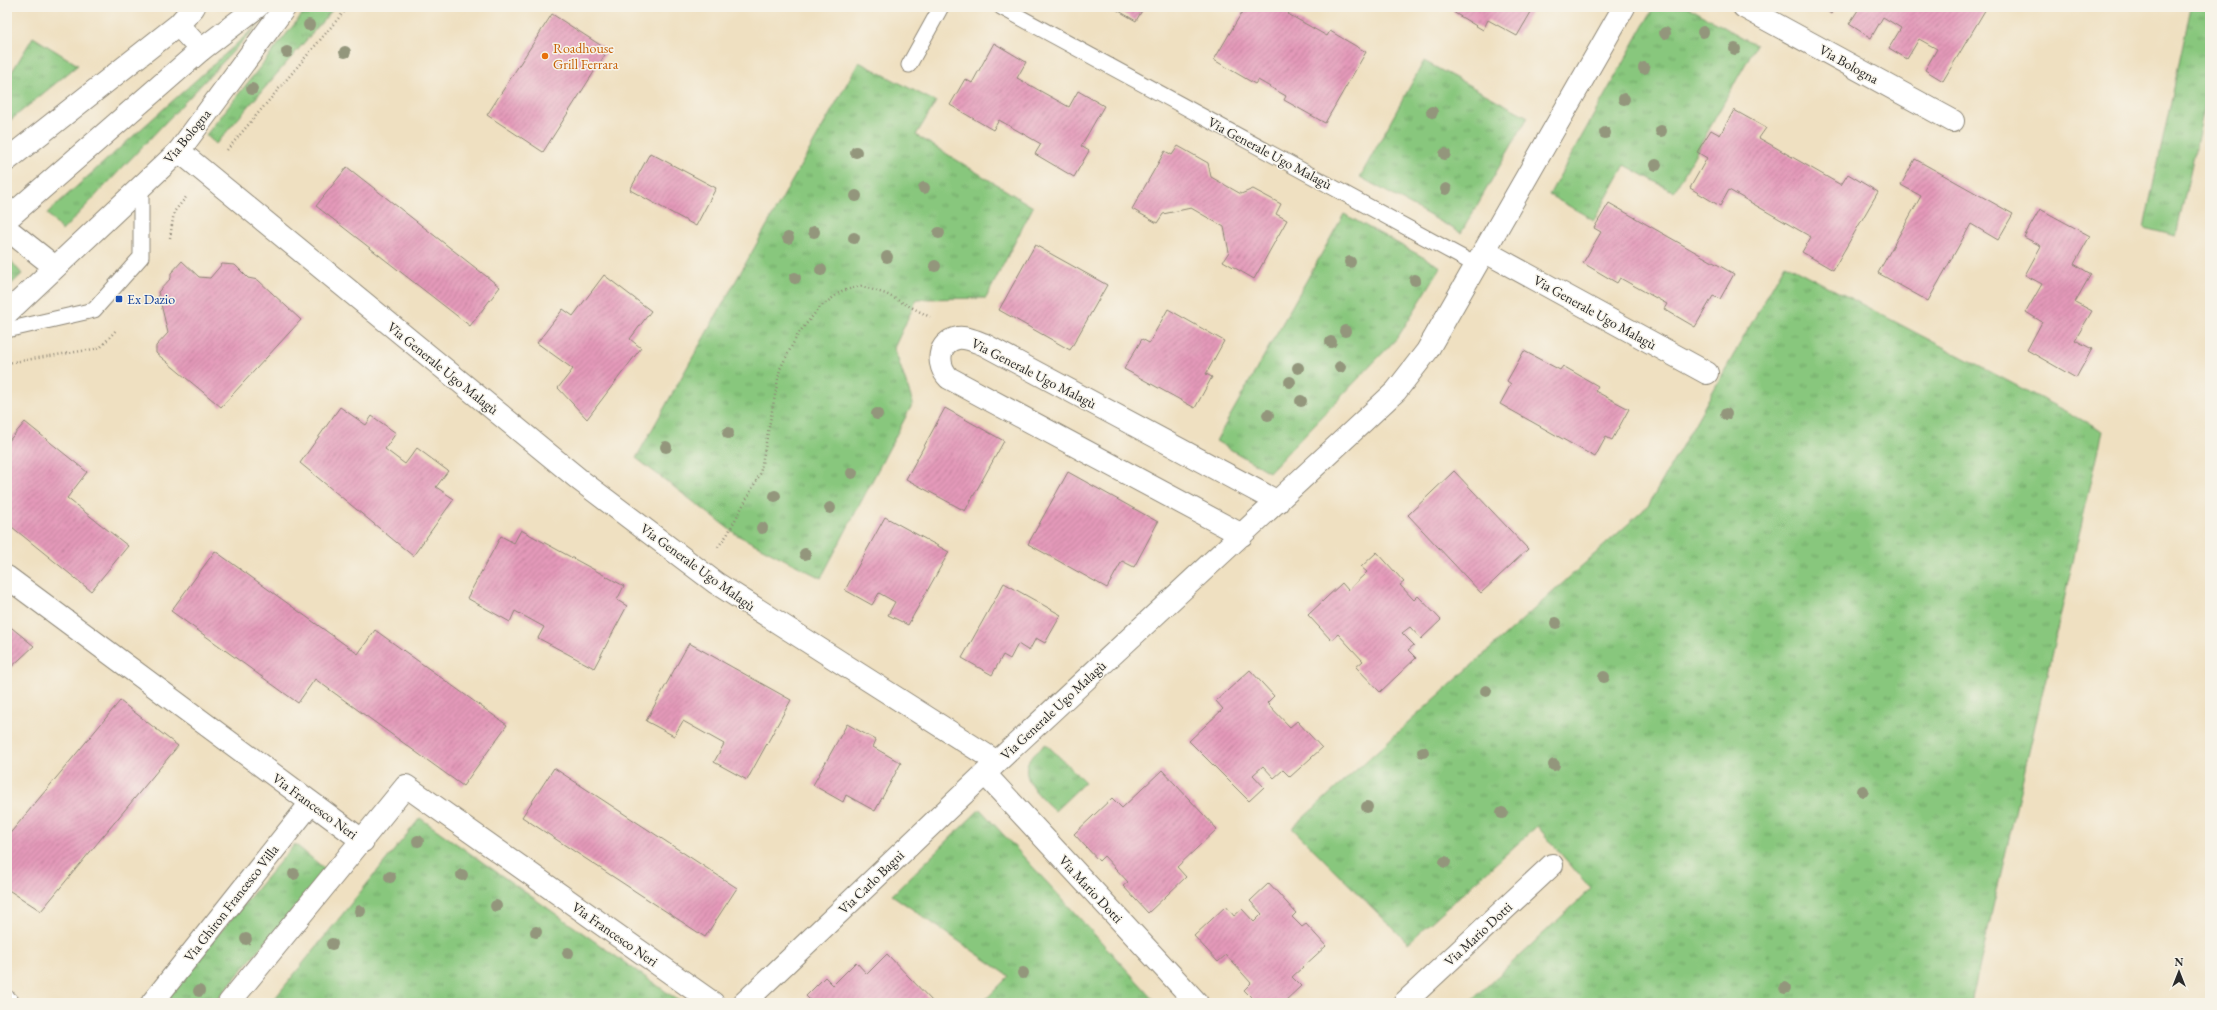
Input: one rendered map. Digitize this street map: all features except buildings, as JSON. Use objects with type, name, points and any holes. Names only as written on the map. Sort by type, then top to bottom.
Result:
[{"type":"street","points":[[7,160],[178,25],[194,7]]},
{"type":"street","points":[[7,219],[201,50],[257,7]]},
{"type":"street","name":"Via Bologna","points":[[7,313],[179,151],[285,7]]},
{"type":"street","name":"Via Generale Ugo Malagù","points":[[179,151],[581,481],[698,570],[991,768],[1396,391],[1427,351],[1624,7]]},
{"type":"street","name":"Via Bologna","points":[[1744,7],[1953,121]]},
{"type":"street","points":[[178,25],[201,50]]},
{"type":"street","points":[[7,229],[55,267]]},
{"type":"street","name":"Via Generale Ugo Malagù","points":[[1480,258],[1707,373]]},
{"type":"street","name":"Via Generale Ugo Malagù","points":[[1242,535],[949,378],[940,367],[939,357],[947,343],[958,338],[965,338],[982,344],[1278,502]]},
{"type":"street","name":"Via Francesco Neri","points":[[7,577],[363,841],[406,786],[713,1003]]},
{"type":"street","name":"Via Carlo Bagni","points":[[744,1003],[991,768]]},
{"type":"street","name":"Via Mario Dotti","points":[[991,768],[1197,1003]]},
{"type":"street","name":"Via Ghiron Francesco Villa","points":[[152,1003],[311,802]]},
{"type":"street","points":[[229,1003],[363,841]]},
{"type":"street","name":"Via Mario Dotti","points":[[1404,1003],[1552,866]]},
{"type":"lane","points":[[909,65],[941,7]]},
{"type":"lane","name":"Via Generale Ugo Malagù","points":[[1001,7],[1480,258]]},
{"type":"lane","points":[[7,330],[94,310],[141,257],[141,186]]},
{"type":"path","points":[[234,141],[348,7]]},
{"type":"path","points":[[698,570],[727,535],[760,474],[780,369],[798,334],[820,307],[842,291],[861,286],[886,294],[934,319]]},
{"type":"green space","points":[[308,7],[335,7],[216,144],[206,135]]},
{"type":"green space","points":[[1654,7],[1688,7],[1756,45],[1674,192],[1625,165],[1594,220],[1549,195]]},
{"type":"green space","points":[[2191,7],[2210,7],[2210,82],[2176,236],[2144,228]]},
{"type":"green space","points":[[261,22],[62,231],[47,213]]},
{"type":"green space","points":[[33,37],[78,65],[7,123],[7,80]]},
{"type":"green space","points":[[1424,61],[1528,117],[1461,233],[1360,177]]},
{"type":"green space","points":[[859,62],[936,102],[916,135],[1033,207],[986,298],[917,299],[894,348],[913,403],[821,578],[737,535],[636,458]]},
{"type":"green space","points":[[1344,214],[1441,267],[1398,337],[1269,472],[1216,441]]},
{"type":"green space","points":[[7,256],[22,274],[7,288]]},
{"type":"green space","points":[[1785,264],[2103,431],[1971,1003],[1469,1003],[1591,889],[1537,826],[1408,943],[1292,828],[1648,506]]},
{"type":"green space","points":[[1046,744],[1085,782],[1055,811],[1032,786],[1028,779],[1027,772],[1028,764],[1032,756]]},
{"type":"green space","points":[[980,809],[1157,1003],[982,1003],[1009,976],[892,895]]},
{"type":"green space","points":[[420,818],[682,1003],[271,1003]]},
{"type":"green space","points":[[295,844],[326,870],[214,1003],[160,1003]]},
{"type":"place","name":"Roadhouse Grill Ferrara","points":[[545,56]]},
{"type":"place","name":"Ex Dazio","points":[[119,299]]}]
